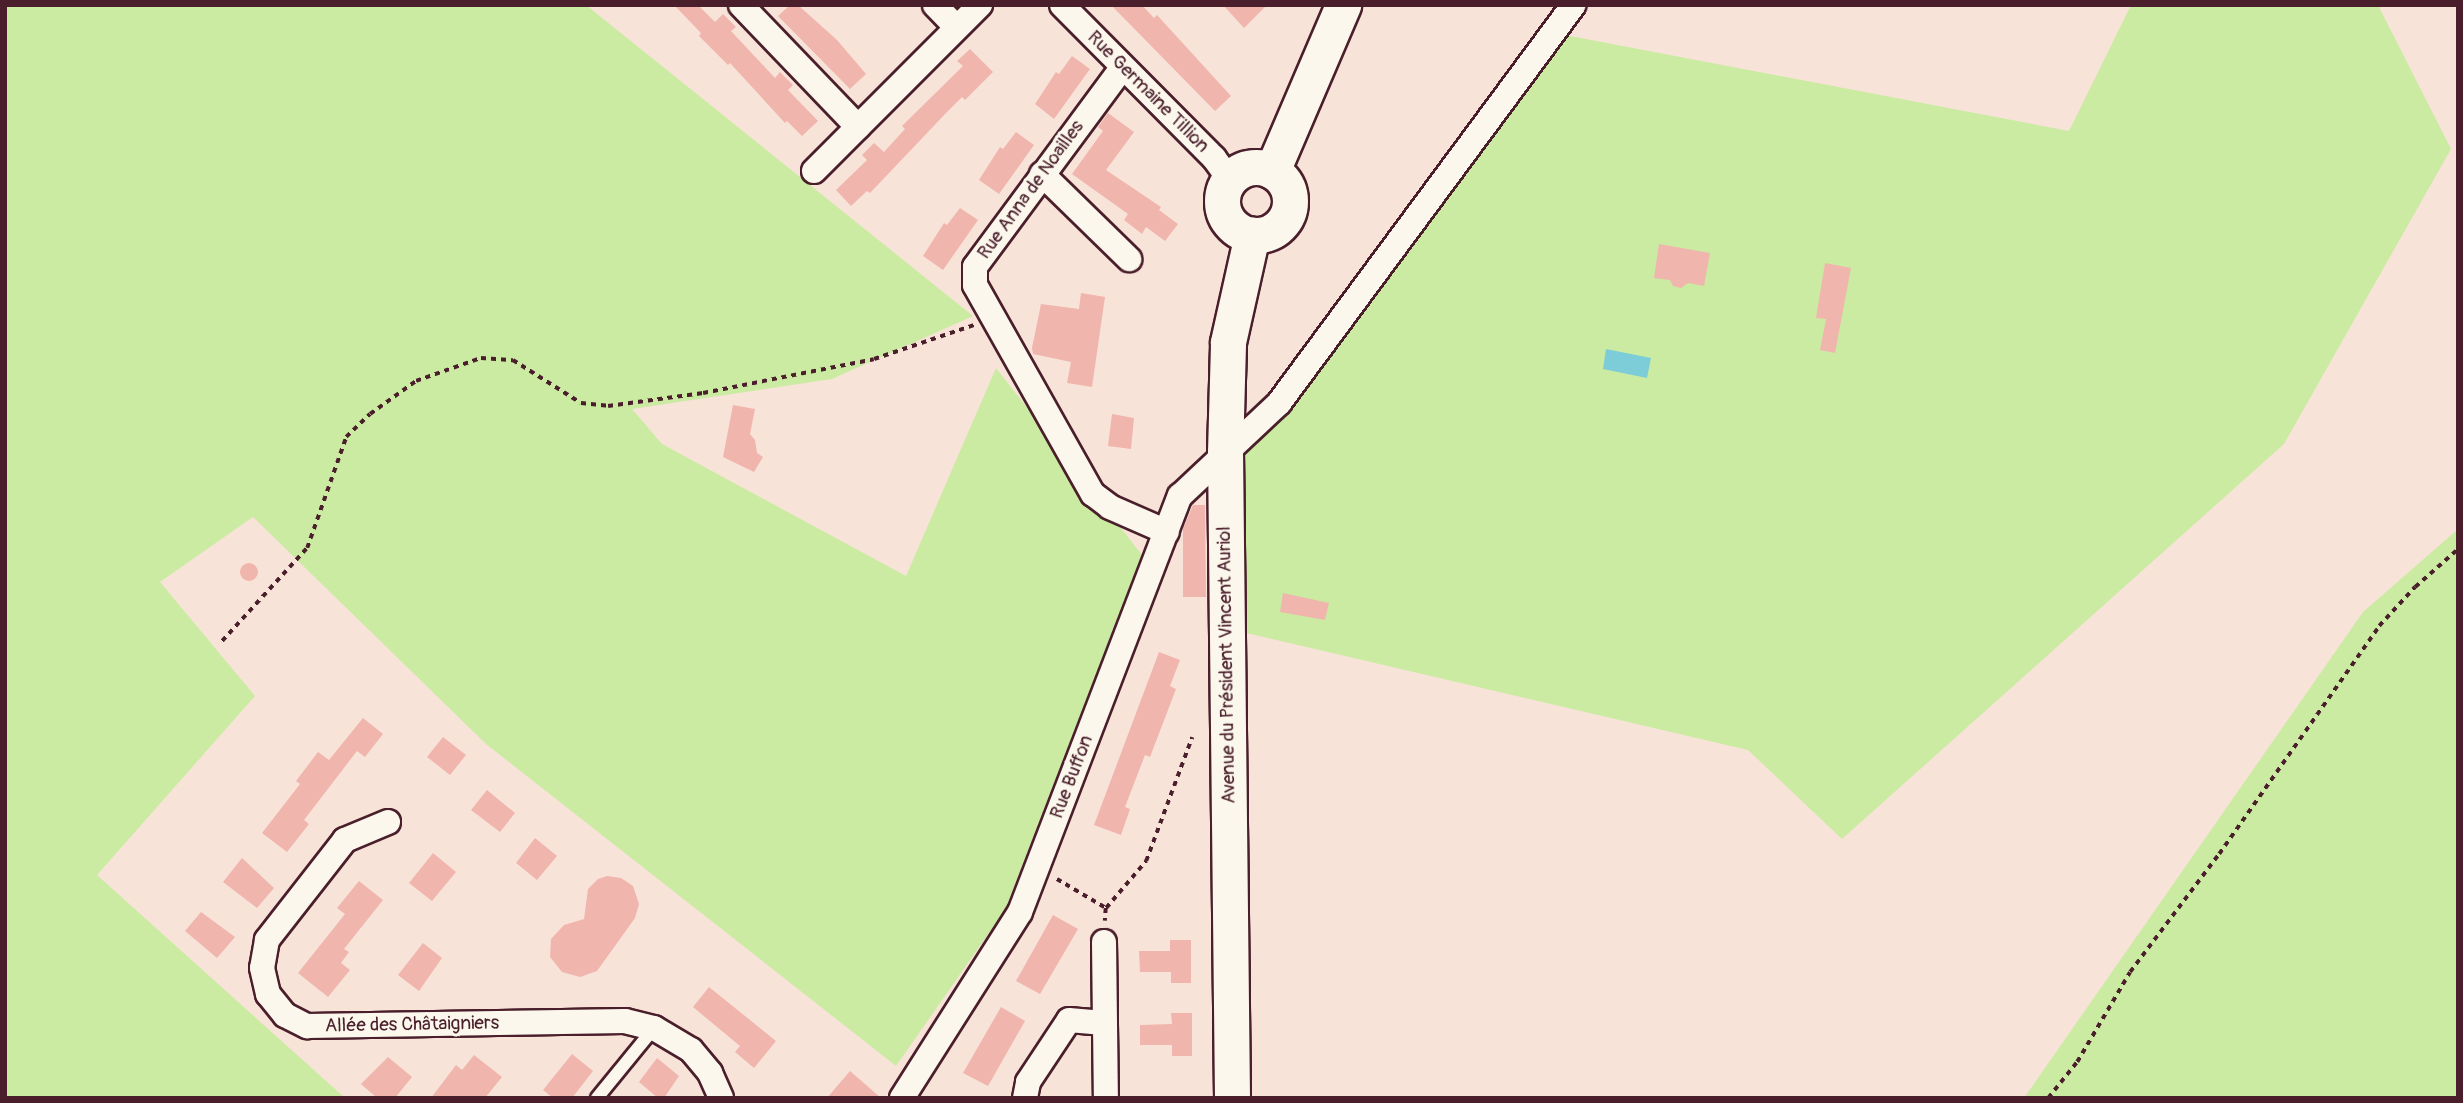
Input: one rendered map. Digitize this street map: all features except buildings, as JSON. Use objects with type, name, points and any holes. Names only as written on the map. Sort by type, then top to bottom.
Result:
[{"type":"main road","points":[[1272,171],[1343,5]]},
{"type":"main road","points":[[1263,168],[1272,171],[1286,184],[1289,212],[1278,227],[1261,235],[1252,235],[1233,227],[1223,209],[1225,189],[1230,180],[1245,169],[1263,168]]},
{"type":"main road","name":"Avenue du Président Vincent Auriol","points":[[1232,1098],[1225,452],[1228,342],[1252,235]]},
{"type":"street","points":[[741,5],[858,127]]},
{"type":"street","points":[[935,5],[956,27]]},
{"type":"street","points":[[814,171],[980,5]]},
{"type":"street","name":"Rue Germaine Tillion","points":[[1062,5],[1214,158],[1230,180]]},
{"type":"street","name":"Rue Buffon","points":[[902,1098],[923,1069],[1020,912],[1180,496],[1279,403],[1573,5]]},
{"type":"street","name":"Rue Anna de Noailles","points":[[1122,68],[975,267],[975,285],[992,320],[1093,494],[1110,507],[1167,532]]},
{"type":"street","points":[[1042,174],[1129,259]]},
{"type":"street","name":"Allée des Châtaigniers","points":[[388,822],[345,840],[267,940],[262,968],[268,994],[285,1015],[307,1026],[625,1021],[654,1028],[691,1050],[710,1073],[721,1098]]},
{"type":"street","points":[[1104,942],[1106,1098]]},
{"type":"street","points":[[1025,1098],[1028,1082],[1069,1020],[1104,1023]]},
{"type":"lane","points":[[597,1098],[654,1028]]},
{"type":"path","points":[[222,641],[307,548],[346,437],[369,414],[415,381],[481,358],[513,360],[581,403],[608,406],[703,393],[874,359],[992,320]]},
{"type":"path","points":[[2048,1098],[2077,1062],[2130,972],[2219,854],[2379,626],[2415,587],[2458,549]]},
{"type":"path","points":[[1104,942],[1105,908],[1146,861],[1192,737]]},
{"type":"path","points":[[1037,867],[1105,908]]},
{"type":"green space","points":[[5,5],[586,5],[973,316],[832,379],[632,409],[662,444],[906,576],[996,368],[1142,555],[1005,910],[896,1066],[486,744],[253,517],[160,582],[255,696],[97,875],[345,1098],[5,1098]]},
{"type":"green space","points":[[2131,5],[2378,5],[2451,149],[2284,444],[1842,839],[1748,750],[1246,633],[1244,456],[1289,407],[1565,35],[2069,131]]},
{"type":"green space","points":[[2458,529],[2458,1098],[2024,1098],[2363,612]]},
{"type":"water","points":[[1606,349],[1651,358],[1647,378],[1603,369]]}]
